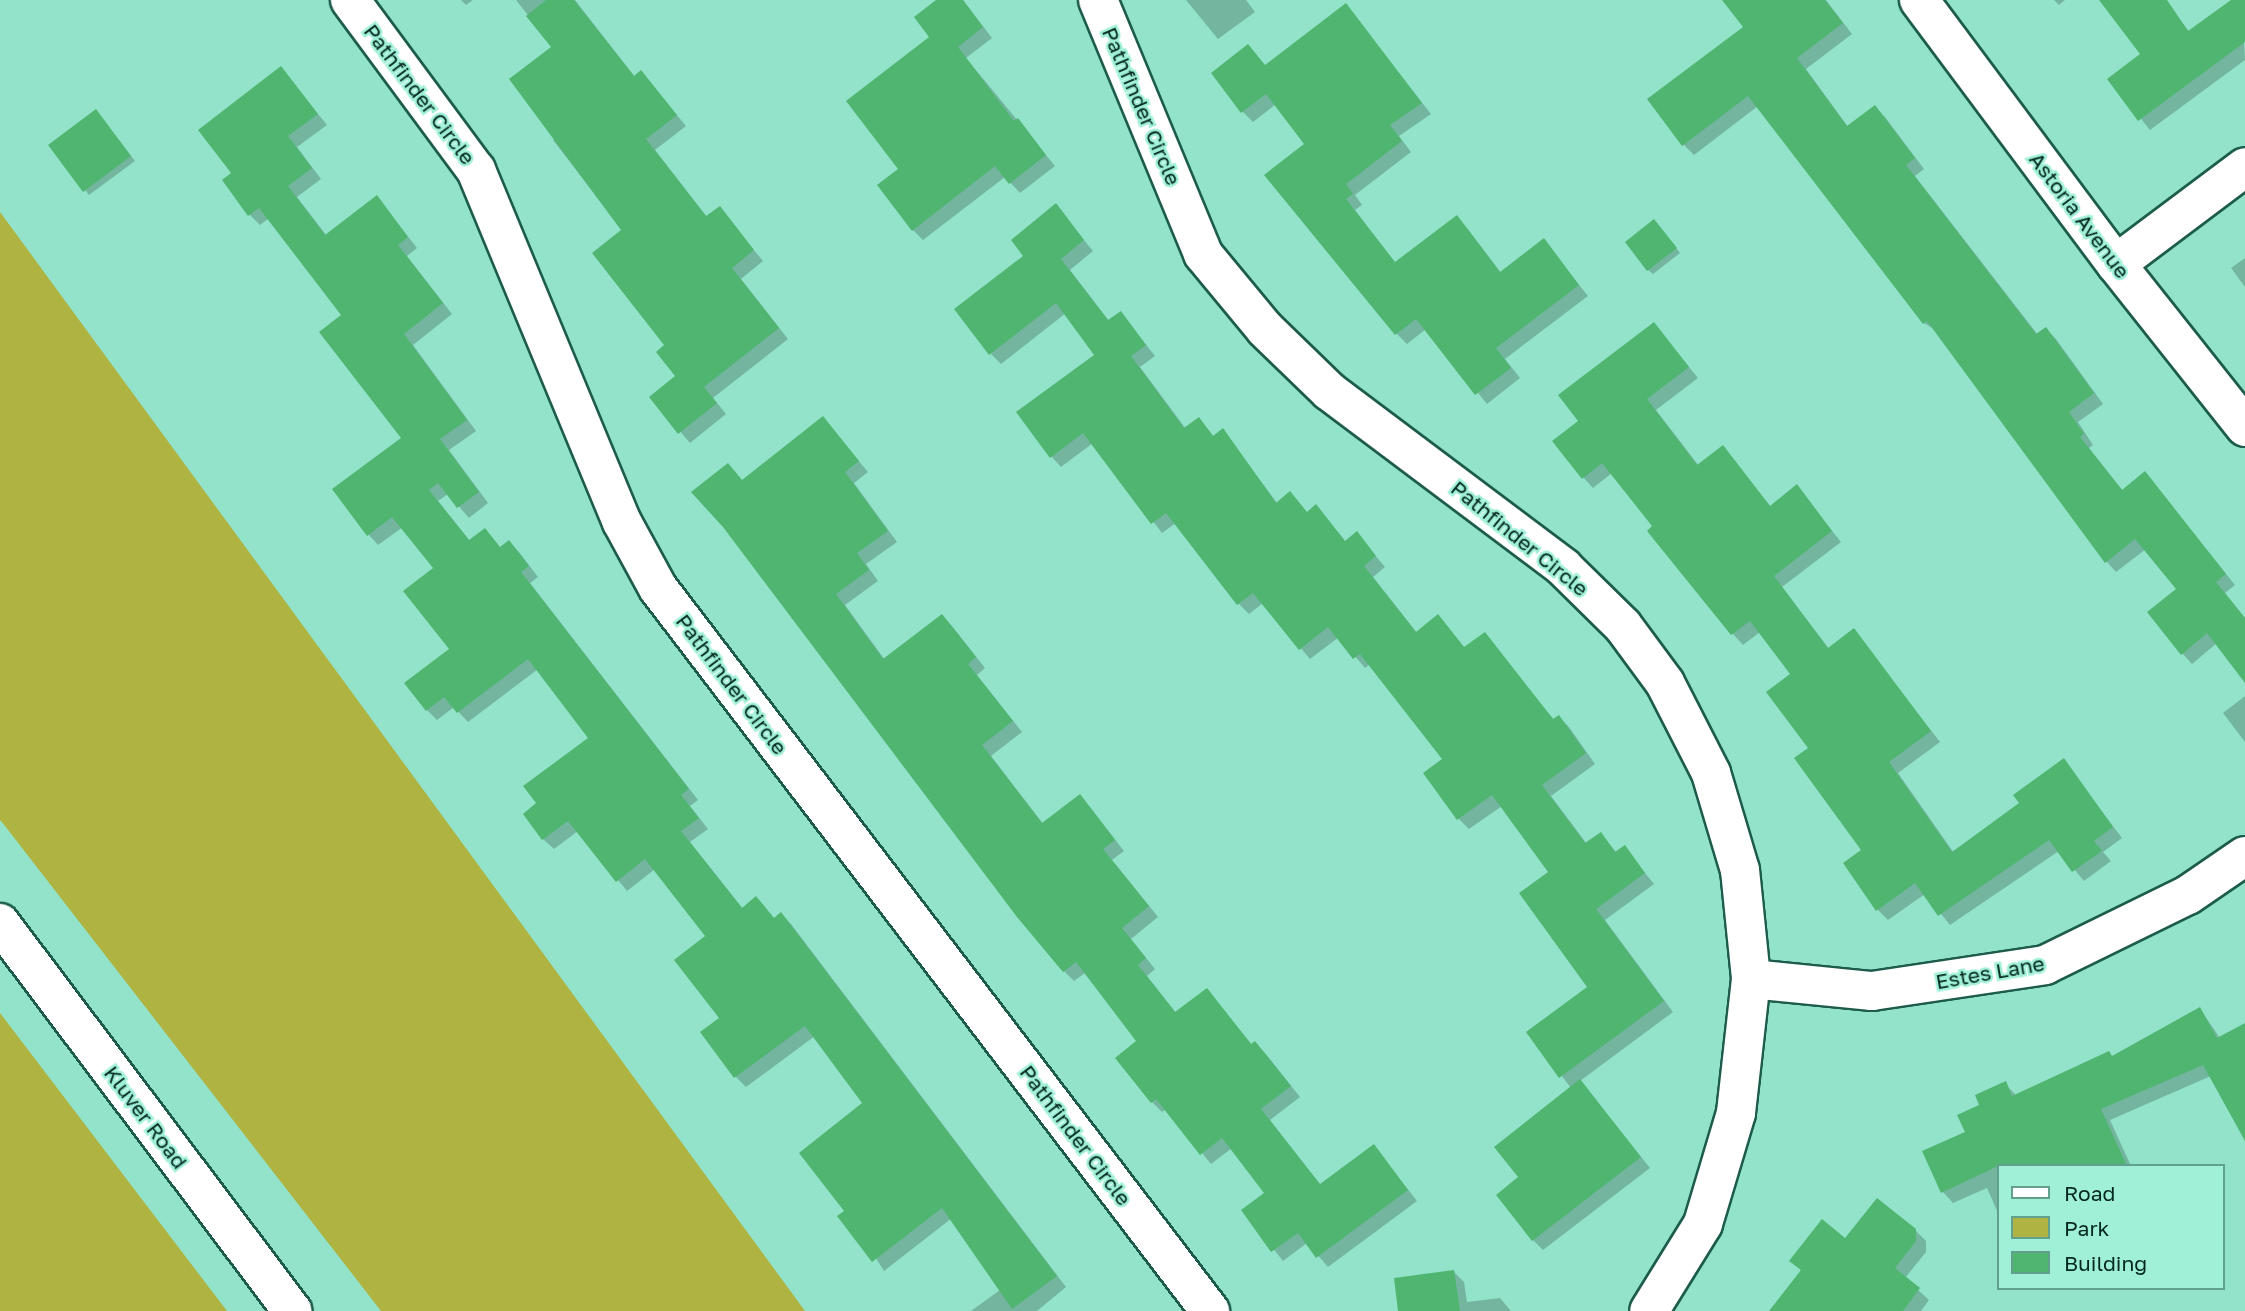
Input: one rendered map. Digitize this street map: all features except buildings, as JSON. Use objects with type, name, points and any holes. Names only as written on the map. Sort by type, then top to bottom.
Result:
[{"type":"street","name":"Pathfinder Circle","points":[[350,0],[476,170],[622,522],[658,588],[1210,1311]]},
{"type":"street","name":"Pathfinder Circle","points":[[1098,0],[1203,254],[1247,307],[1329,391],[1563,567],[1623,626],[1665,683],[1711,774],[1740,870],[1751,979],[1736,1113],[1703,1224],[1649,1311]]},
{"type":"street","name":"Astoria Avenue","points":[[1919,0],[2116,264],[2245,427]]},
{"type":"street","points":[[2116,264],[2245,167]]},
{"type":"street","name":"Estes Lane","points":[[1751,979],[1872,991],[2045,965],[2188,895],[2245,856]]},
{"type":"street","name":"Kluver Road","points":[[0,923],[292,1311]]},
{"type":"green space","points":[[0,212],[805,1311],[381,1311],[0,820]]},
{"type":"green space","points":[[0,1013],[227,1311],[0,1311]]}]
